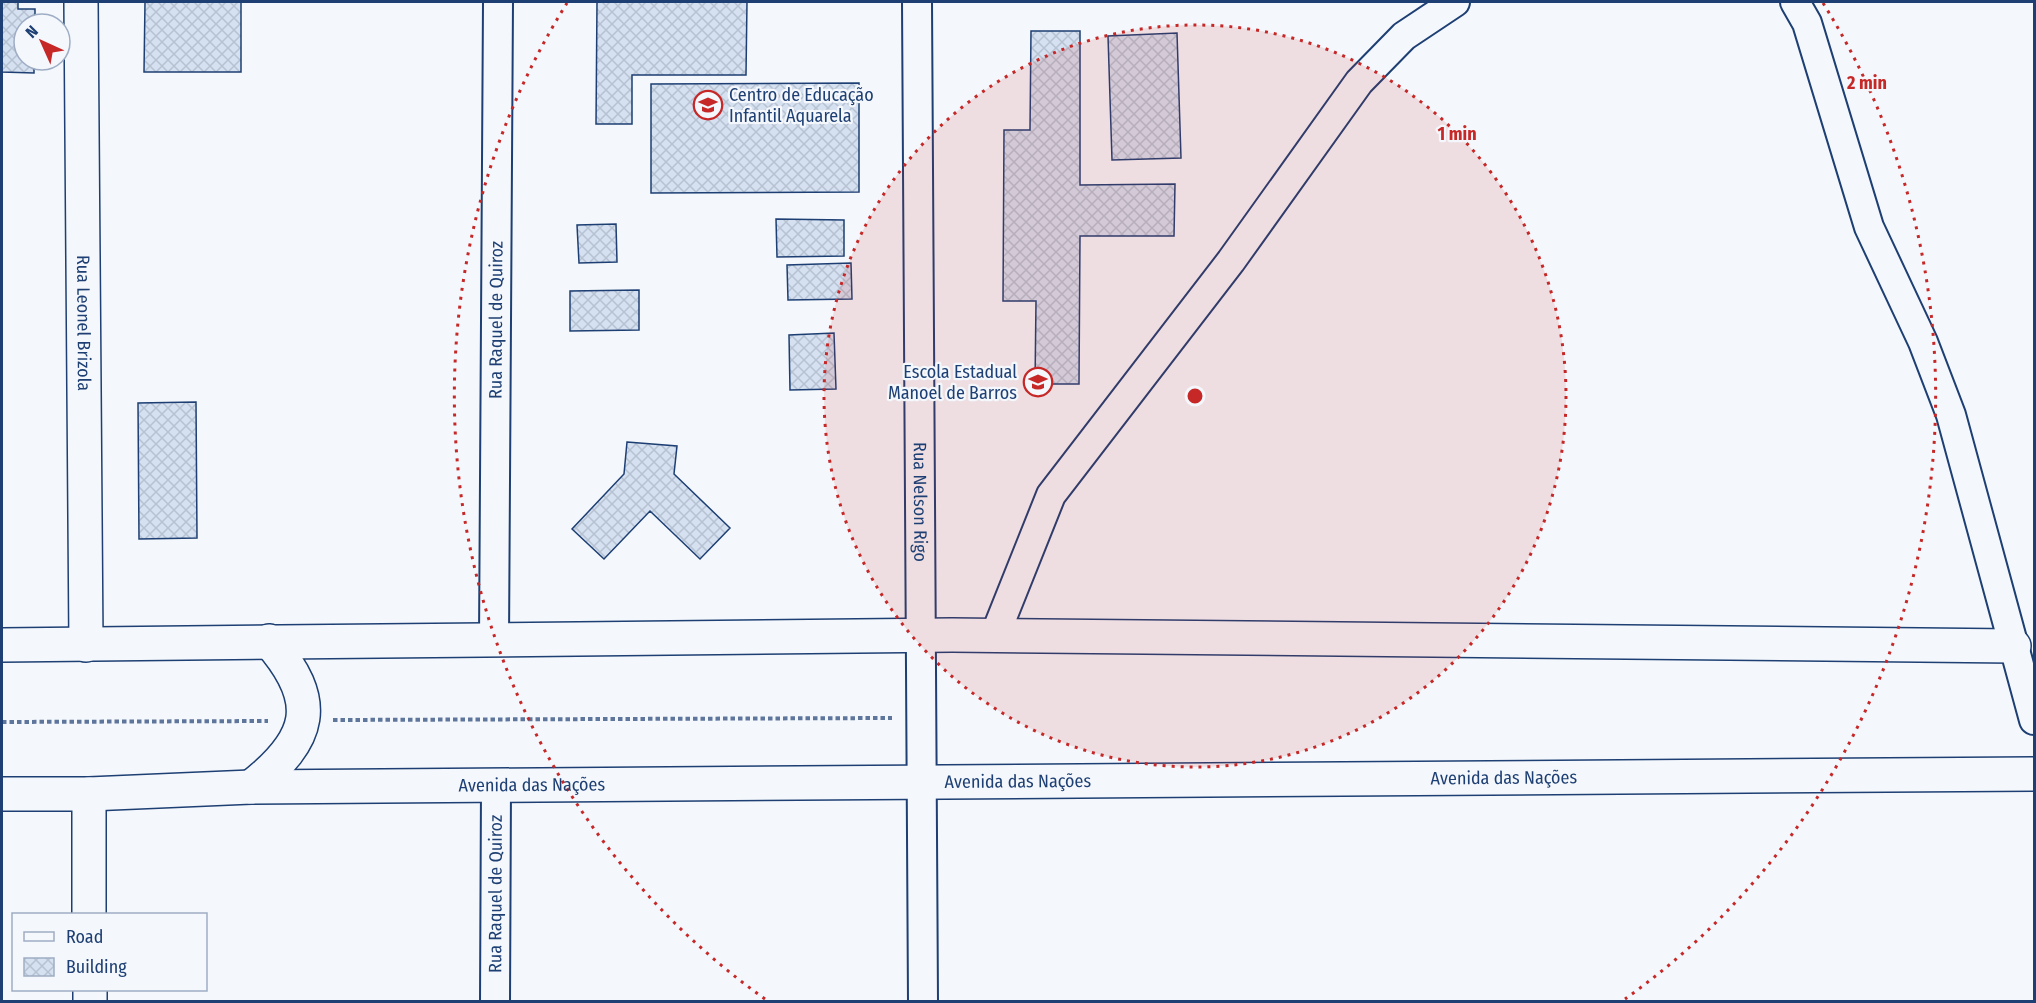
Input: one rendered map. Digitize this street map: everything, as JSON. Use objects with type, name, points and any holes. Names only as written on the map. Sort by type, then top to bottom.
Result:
[{"type":"main road","name":"Rua Leonel Brizola","points":[[81,2],[86,645]]},
{"type":"main road","points":[[2,645],[995,635],[2014,646]]},
{"type":"main road","points":[[251,787],[290,752],[304,713],[299,685],[287,662],[269,641]]},
{"type":"main road","name":"Avenida das Nações","points":[[2,794],[89,794],[251,787],[2034,774]]},
{"type":"main road","points":[[89,794],[90,913]]},
{"type":"street","name":"Rua Raquel de Quiroz","points":[[494,640],[498,2]]},
{"type":"street","name":"Rua Nelson Rigo","points":[[917,2],[923,718],[922,1002]]},
{"type":"street","points":[[995,635],[1051,495],[1231,261],[1359,82],[1404,36],[1455,2]]},
{"type":"street","points":[[1795,2],[1807,22],[1869,226],[1923,342],[1952,415],[2034,720]]},
{"type":"street","name":"Rua Raquel de Quiroz","points":[[495,1002],[496,786]]},
{"type":"path","points":[[2,722],[923,718]]},
{"type":"building","points":[[2,2],[18,2],[18,9],[35,9],[35,12],[12,12],[12,72],[34,73],[2,72]]},
{"type":"building","points":[[145,2],[241,2],[241,72],[144,72]]},
{"type":"building","points":[[597,2],[747,2],[746,75],[632,75],[632,124],[596,124]]},
{"type":"building","points":[[1031,31],[1080,31],[1080,185],[1175,184],[1174,236],[1080,236],[1079,384],[1035,384],[1036,301],[1003,301],[1004,130],[1030,130]]},
{"type":"building","points":[[1177,33],[1181,158],[1112,160],[1108,36]]},
{"type":"building","points":[[859,83],[859,192],[651,193],[651,84]]},
{"type":"building","points":[[776,219],[844,220],[844,256],[777,257]]},
{"type":"building","points":[[616,224],[617,262],[579,263],[577,225]]},
{"type":"building","points":[[851,263],[852,299],[788,300],[787,265]]},
{"type":"building","points":[[639,290],[639,330],[570,331],[570,291]]},
{"type":"building","points":[[834,333],[836,389],[790,390],[789,335]]},
{"type":"building","points":[[196,402],[197,538],[139,539],[138,403]]},
{"type":"building","points":[[627,442],[677,446],[674,474],[730,528],[700,559],[650,511],[604,559],[572,529],[624,474]]},
{"type":"place","name":"Centro de Educação Infantil Aquarela","points":[[708,105]]},
{"type":"place","name":"Escola Estadual Manoel de Barros","points":[[1038,382]]}]
